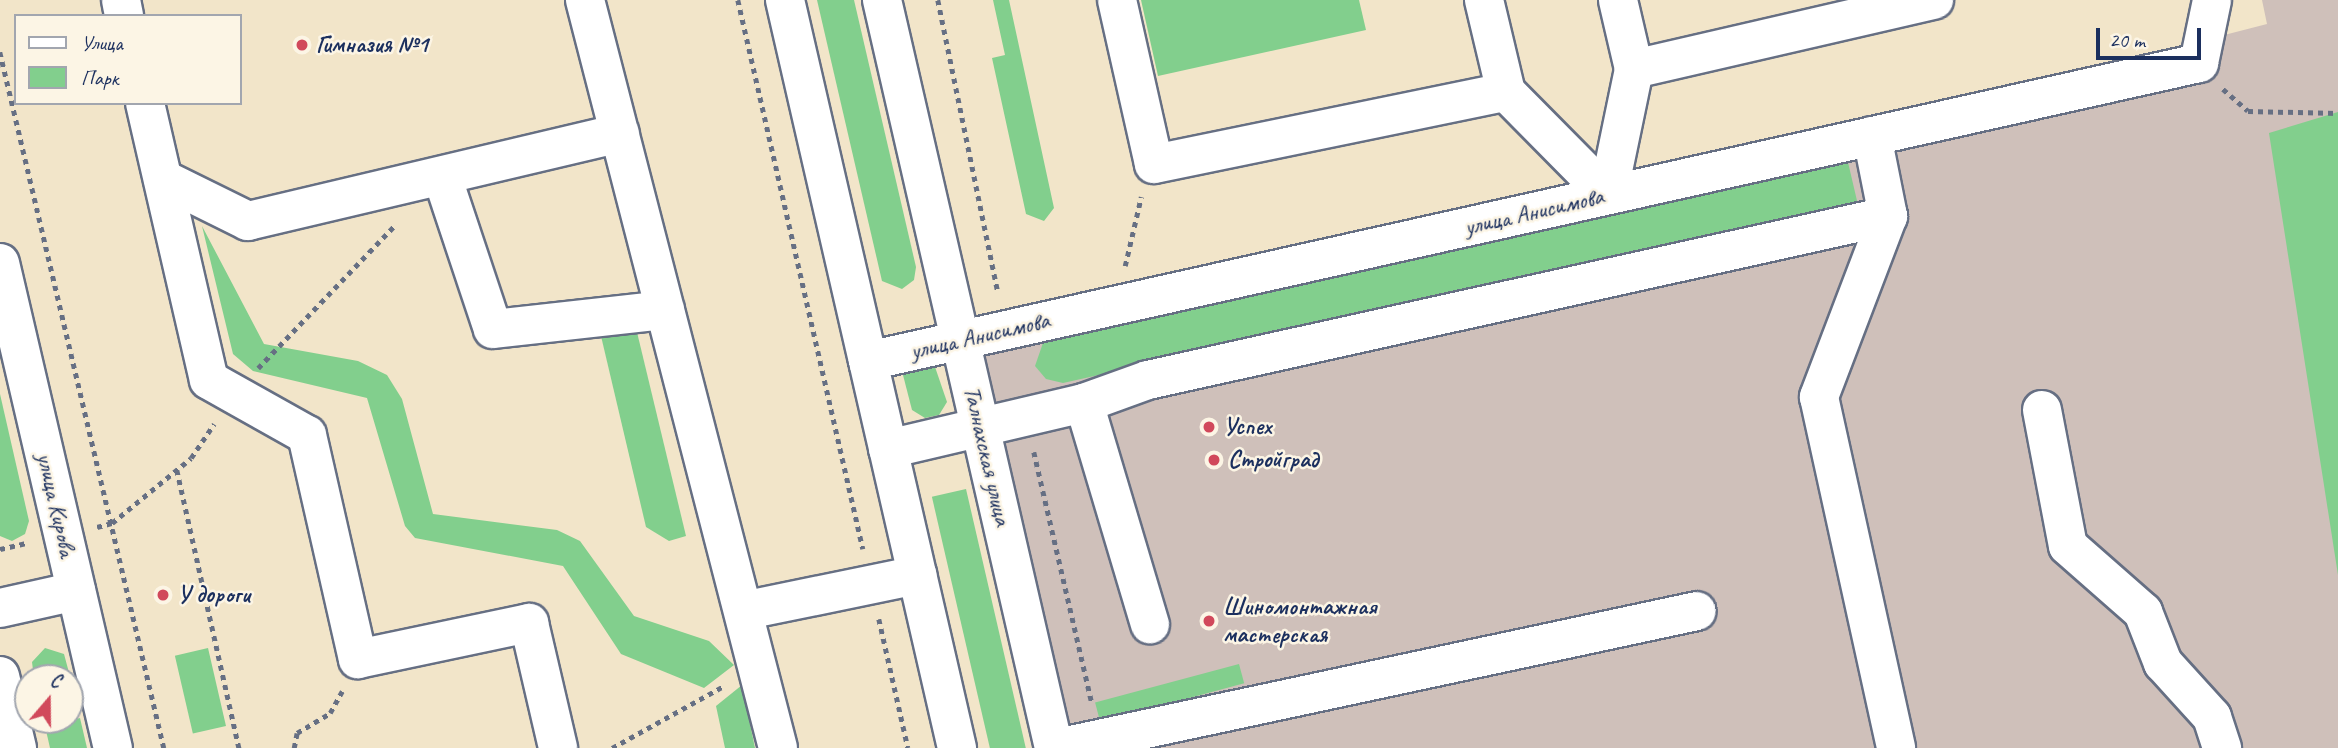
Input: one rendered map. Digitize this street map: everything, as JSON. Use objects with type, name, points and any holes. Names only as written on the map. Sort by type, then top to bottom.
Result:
[{"type":"street","points":[[585,0],[665,310],[747,610],[779,748]]},
{"type":"street","points":[[785,0],[957,748]]},
{"type":"street","name":"Талнахская улица","points":[[882,0],[1055,748]]},
{"type":"street","points":[[1117,0],[1154,164],[1506,92]]},
{"type":"street","points":[[1484,0],[1506,92],[1608,195]]},
{"type":"street","points":[[1608,195],[1634,69],[1618,0]]},
{"type":"street","points":[[1634,69],[1934,0]]},
{"type":"street","points":[[2199,63],[2212,0]]},
{"type":"street","name":"улица Анисимова","points":[[868,361],[2199,63]]},
{"type":"street","points":[[145,105],[209,380],[307,435],[358,659],[529,623],[558,748]]},
{"type":"street","points":[[163,179],[247,221],[620,133]]},
{"type":"street","points":[[1872,136],[1888,216],[1819,397],[1896,748]]},
{"type":"street","points":[[442,176],[493,329],[665,310]]},
{"type":"street","points":[[888,449],[1084,403],[1148,380],[1888,216]]},
{"type":"street","name":"улица Кирова","points":[[0,262],[113,748]]},
{"type":"street","points":[[1084,403],[1150,624]]},
{"type":"street","points":[[2042,410],[2067,546],[2143,612],[2163,663],[2212,718],[2221,748]]},
{"type":"street","points":[[747,610],[917,575]]},
{"type":"street","points":[[0,608],[76,591]]},
{"type":"street","points":[[1055,748],[1100,739],[1180,735],[1697,611]]},
{"type":"street","points":[[0,676],[17,748]]},
{"type":"path","points":[[738,0],[908,748]]},
{"type":"path","points":[[938,0],[1006,330]]},
{"type":"path","points":[[0,52],[164,748]]},
{"type":"path","points":[[2199,63],[2248,111],[2338,113]]},
{"type":"path","points":[[1115,306],[1136,209]]},
{"type":"path","points":[[233,394],[404,215]]},
{"type":"path","points":[[1026,416],[1100,739]]},
{"type":"path","points":[[112,523],[177,470],[198,448]]},
{"type":"path","points":[[177,470],[239,748]]},
{"type":"path","points":[[612,748],[711,697]]},
{"type":"path","points":[[294,748],[298,733],[334,706]]},
{"type":"shaded area","points":[[2262,0],[2338,0],[2338,748],[1062,748],[968,329],[1878,124],[2267,24]]},
{"type":"green space","points":[[817,0],[854,0],[916,267],[914,280],[902,289],[882,281]]},
{"type":"green space","points":[[993,0],[1009,0],[1054,208],[1044,221],[1026,214],[992,58],[1005,55]]},
{"type":"green space","points":[[1141,0],[1359,0],[1366,30],[1158,76]]},
{"type":"green space","points":[[2338,112],[2338,575],[2269,133]]},
{"type":"green space","points":[[1847,158],[1858,205],[1063,383],[1046,379],[1035,366],[1044,340]]},
{"type":"green space","points":[[202,226],[264,344],[358,361],[387,375],[402,399],[433,514],[557,530],[580,541],[634,616],[709,641],[734,665],[704,688],[621,654],[563,566],[415,538],[405,526],[367,398],[253,371],[233,354]]},
{"type":"green space","points":[[636,328],[686,536],[669,541],[646,527],[601,336]]},
{"type":"green space","points":[[934,364],[947,402],[939,415],[925,418],[912,410],[903,375],[907,368]]},
{"type":"green space","points":[[0,394],[29,521],[25,534],[12,541],[0,536]]},
{"type":"green space","points":[[966,489],[1026,748],[990,748],[932,497]]},
{"type":"green space","points":[[45,648],[64,654],[67,664],[32,664]]},
{"type":"green space","points":[[208,648],[226,726],[193,734],[175,656]]},
{"type":"green space","points":[[1239,664],[1244,683],[1100,722],[1095,703]]},
{"type":"green space","points":[[742,685],[755,748],[725,748],[716,706]]},
{"type":"green space","points":[[47,734],[84,734],[87,748],[50,748]]},
{"type":"place","name":"Гимназия №1","points":[[302,45]]},
{"type":"place","name":"Успех","points":[[1209,427]]},
{"type":"place","name":"Стройград","points":[[1214,460]]},
{"type":"place","name":"У дороги","points":[[163,595]]},
{"type":"place","name":"Шиномонтажная мастерская","points":[[1209,621]]}]
